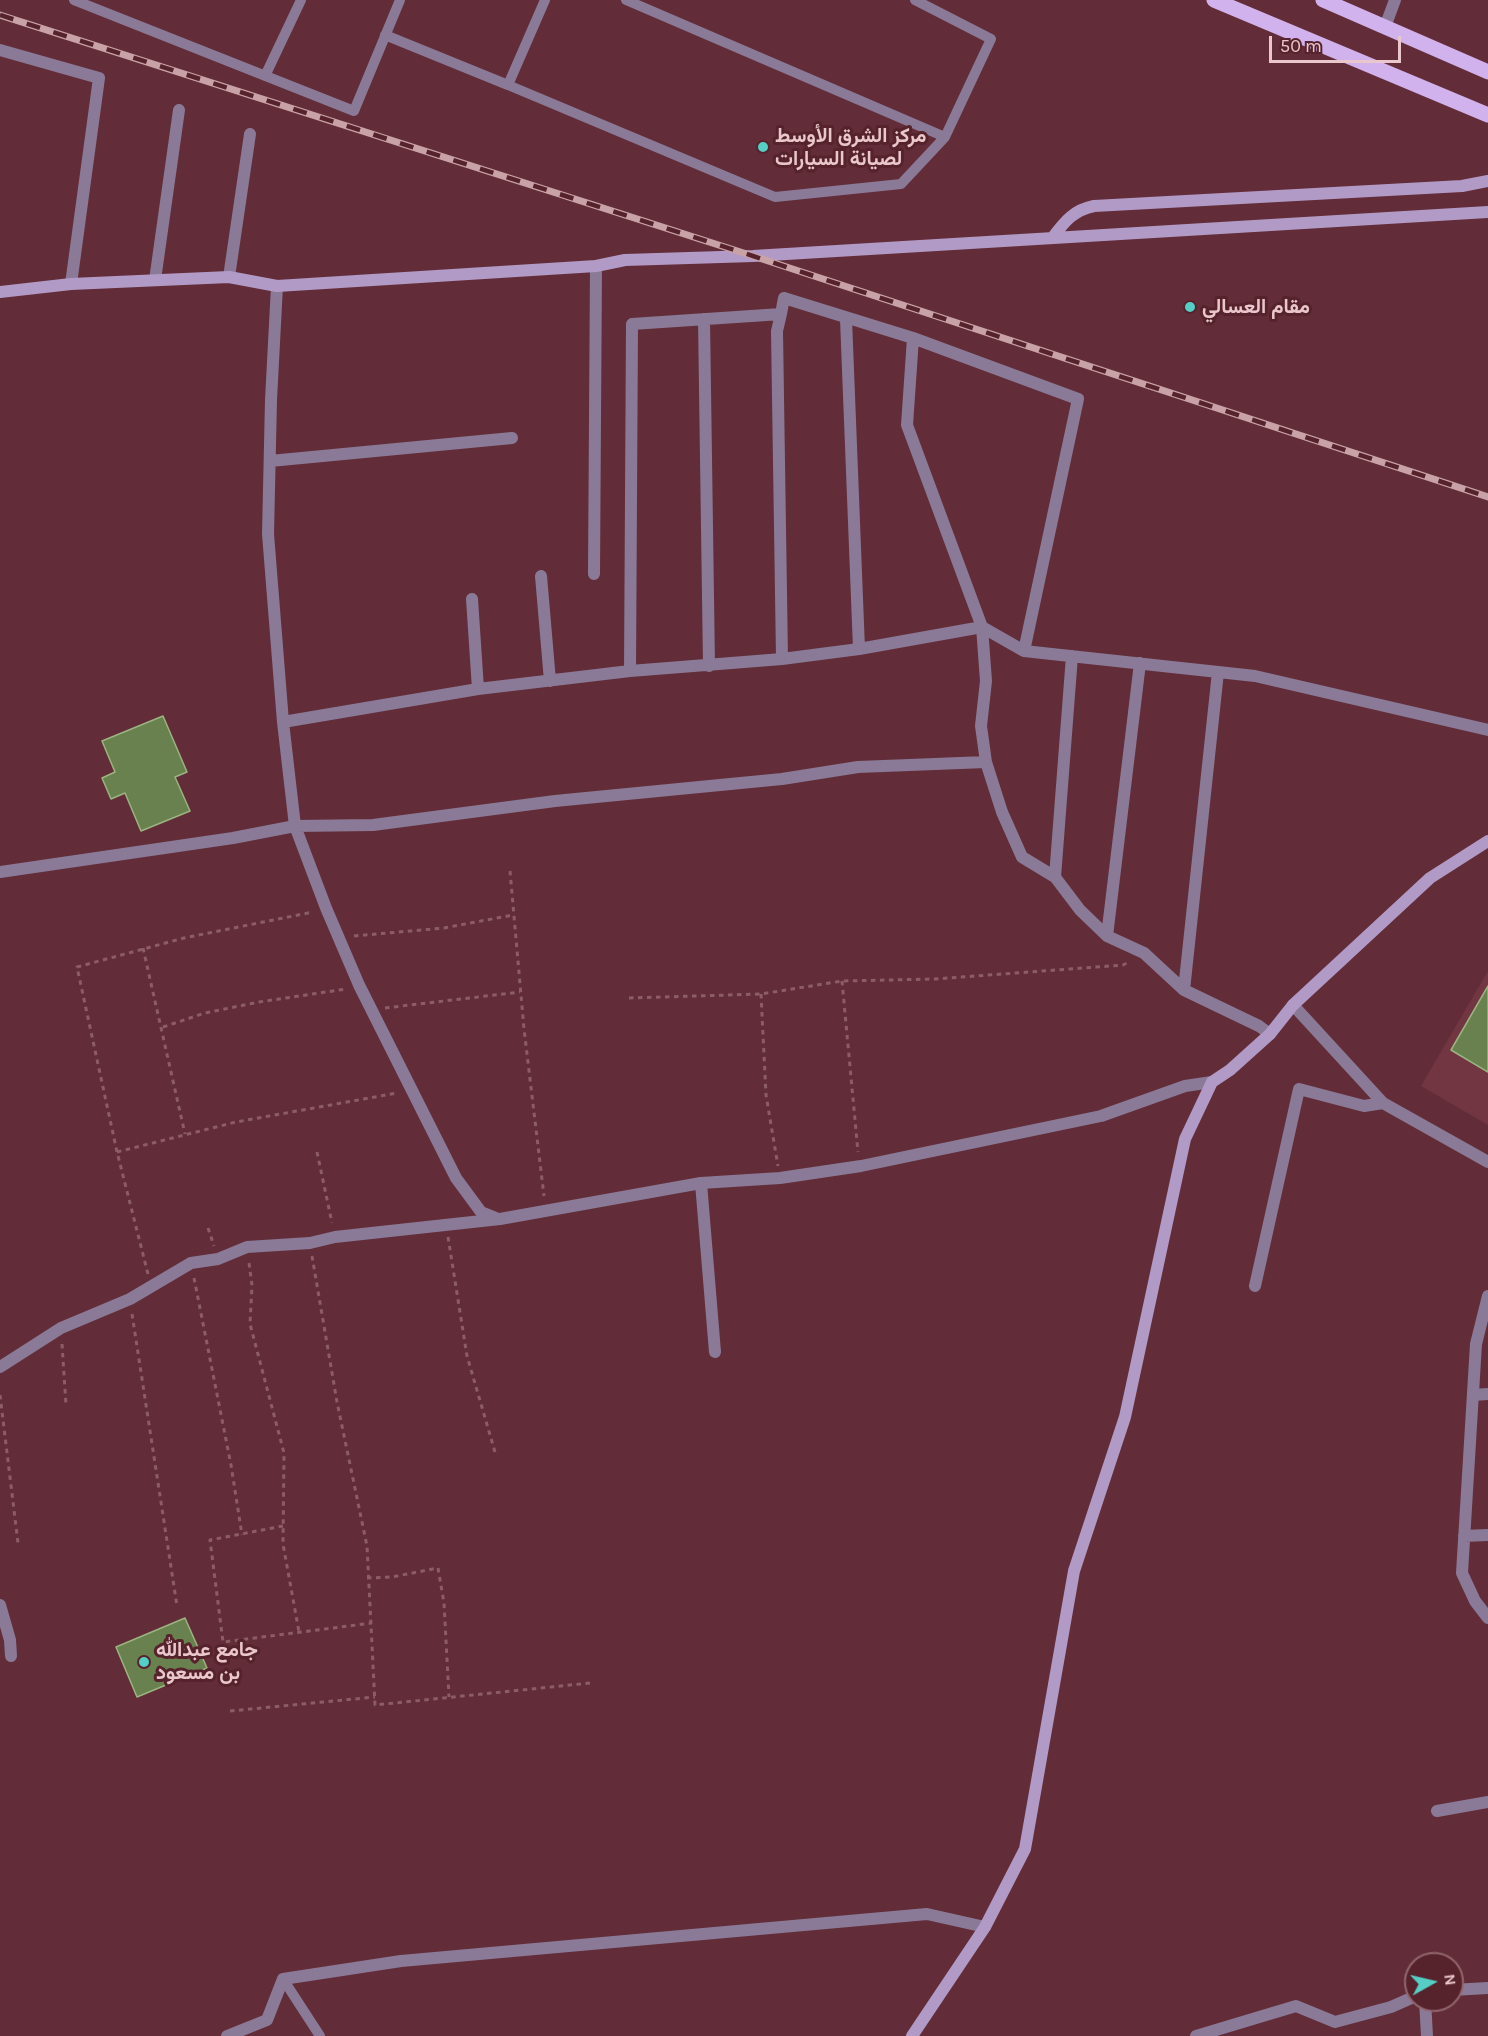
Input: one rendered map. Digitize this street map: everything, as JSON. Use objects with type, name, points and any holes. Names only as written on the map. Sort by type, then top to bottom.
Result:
[{"type":"main road","points":[[1214,0],[1487,114]]},
{"type":"main road","points":[[1323,0],[1488,72]]},
{"type":"street","points":[[1385,27],[1395,0]]},
{"type":"street","points":[[0,51],[99,78],[71,284]]},
{"type":"street","points":[[155,280],[178,110]]},
{"type":"street","points":[[229,277],[250,134]]},
{"type":"street","points":[[1053,237],[1069,217],[1083,208],[1094,206],[1462,186],[1488,181]]},
{"type":"street","points":[[0,292],[71,284],[229,277],[277,286],[596,266],[625,260],[765,255],[1488,212]]},
{"type":"street","points":[[594,574],[596,266]]},
{"type":"street","points":[[277,286],[268,534],[283,722],[295,826],[326,908],[359,985],[413,1088],[456,1178],[481,1212],[500,1219]]},
{"type":"street","points":[[782,659],[777,331],[784,298],[913,338],[1078,399],[1024,651]]},
{"type":"street","points":[[630,670],[632,324],[781,314]]},
{"type":"street","points":[[704,319],[709,666]]},
{"type":"street","points":[[846,319],[859,649]]},
{"type":"street","points":[[913,338],[907,425],[982,627],[987,681],[981,726],[986,762],[1002,812],[1022,857],[1055,877],[1080,910],[1107,936],[1144,953],[1184,990],[1259,1026],[1270,1034]]},
{"type":"street","points":[[270,460],[512,438]]},
{"type":"street","points":[[541,576],[550,681]]},
{"type":"street","points":[[472,599],[478,689]]},
{"type":"street","points":[[283,722],[478,689],[630,670],[782,659],[859,649],[982,627],[1024,651],[1256,676],[1488,730]]},
{"type":"street","points":[[1055,877],[1072,656]]},
{"type":"street","points":[[1107,936],[1140,663]]},
{"type":"street","points":[[1184,990],[1218,672]]},
{"type":"street","points":[[0,872],[233,838],[295,826],[373,825],[555,801],[782,779],[858,767],[986,762]]},
{"type":"street","points":[[0,1367],[61,1328],[130,1299],[191,1263],[218,1259],[247,1247],[310,1243],[335,1237],[500,1219],[701,1183],[780,1178],[861,1166],[1101,1116],[1185,1086],[1212,1082],[1230,1070],[1270,1034],[1293,1005],[1430,878],[1488,841]]},
{"type":"street","points":[[1293,1005],[1383,1103],[1488,1162]]},
{"type":"street","points":[[912,2036],[985,1927],[1025,1849],[1074,1571],[1125,1417],[1185,1139],[1212,1082]]},
{"type":"street","points":[[1255,1286],[1299,1089],[1364,1106],[1383,1103]]},
{"type":"street","points":[[701,1183],[715,1352]]},
{"type":"street","points":[[1488,1296],[1476,1344],[1462,1573],[1475,1601],[1488,1618]]},
{"type":"street","points":[[1473,1395],[1488,1394]]},
{"type":"street","points":[[1464,1536],[1488,1535]]},
{"type":"street","points":[[0,1605],[10,1640],[11,1656]]},
{"type":"street","points":[[1437,1811],[1488,1807]]},
{"type":"street","points":[[227,2036],[267,2020],[283,1979],[401,1961],[927,1914],[985,1927]]},
{"type":"street","points":[[1464,1989],[1488,1988]]},
{"type":"street","points":[[1196,2036],[1296,2006],[1335,2022],[1381,2010],[1404,2001]]},
{"type":"street","points":[[1426,2012],[1427,2036]]},
{"type":"lane","points":[[74,0],[354,111],[400,0]]},
{"type":"lane","points":[[265,76],[301,0]]},
{"type":"lane","points":[[508,85],[545,0]]},
{"type":"lane","points":[[626,0],[639,3],[945,137]]},
{"type":"lane","points":[[385,35],[775,197],[900,184],[945,137],[992,39],[915,0]]},
{"type":"lane","points":[[283,1979],[320,2036]]},
{"type":"path","points":[[510,871],[520,992],[547,1209]]},
{"type":"path","points":[[151,1287],[117,1152],[77,967],[143,948],[286,919],[326,908]]},
{"type":"path","points":[[339,939],[444,928],[513,915]]},
{"type":"path","points":[[143,948],[163,1027],[185,1134]]},
{"type":"path","points":[[629,998],[761,994],[842,981],[1056,972],[1123,965],[1144,953]]},
{"type":"path","points":[[842,981],[855,1140],[861,1166]]},
{"type":"path","points":[[163,1027],[205,1013],[259,1002],[320,994],[359,985]]},
{"type":"path","points":[[373,1013],[384,1008],[520,992]]},
{"type":"path","points":[[761,994],[766,1095],[780,1178]]},
{"type":"path","points":[[117,1152],[185,1134],[413,1088]]},
{"type":"path","points":[[316,1152],[335,1237]]},
{"type":"path","points":[[447,1224],[467,1356],[495,1452]]},
{"type":"path","points":[[310,1243],[337,1402],[367,1546],[375,1705],[590,1683]]},
{"type":"path","points":[[247,1247],[252,1285],[250,1324],[284,1453],[282,1527],[284,1554],[299,1632]]},
{"type":"path","points":[[191,1263],[231,1465],[242,1536]]},
{"type":"path","points":[[130,1299],[177,1606]]},
{"type":"path","points":[[61,1328],[66,1405]]},
{"type":"path","points":[[0,1395],[18,1543]]},
{"type":"path","points":[[282,1527],[210,1540],[223,1642],[372,1623]]},
{"type":"path","points":[[367,1578],[392,1577],[438,1568],[444,1603],[449,1697]]},
{"type":"path","points":[[230,1711],[375,1697]]},
{"type":"shaded area","points":[[1488,971],[1488,1125],[1421,1086]]},
{"type":"building","points":[[163,716],[187,772],[175,777],[190,811],[141,831],[125,793],[111,799],[102,778],[115,772],[102,741]]},
{"type":"building","points":[[1488,986],[1488,1072],[1451,1050]]},
{"type":"building","points":[[185,1618],[207,1668],[137,1697],[116,1647]]},
{"type":"railway","points":[[0,15],[753,256],[1488,497]]},
{"type":"place","name":"مركز الشرق الأوسط لصيانة السيارات","points":[[763,147]]},
{"type":"place","name":"مقام العسالي","points":[[1190,307]]},
{"type":"place","name":"جامع عبدالله بن مسعود","points":[[144,1662]]}]
